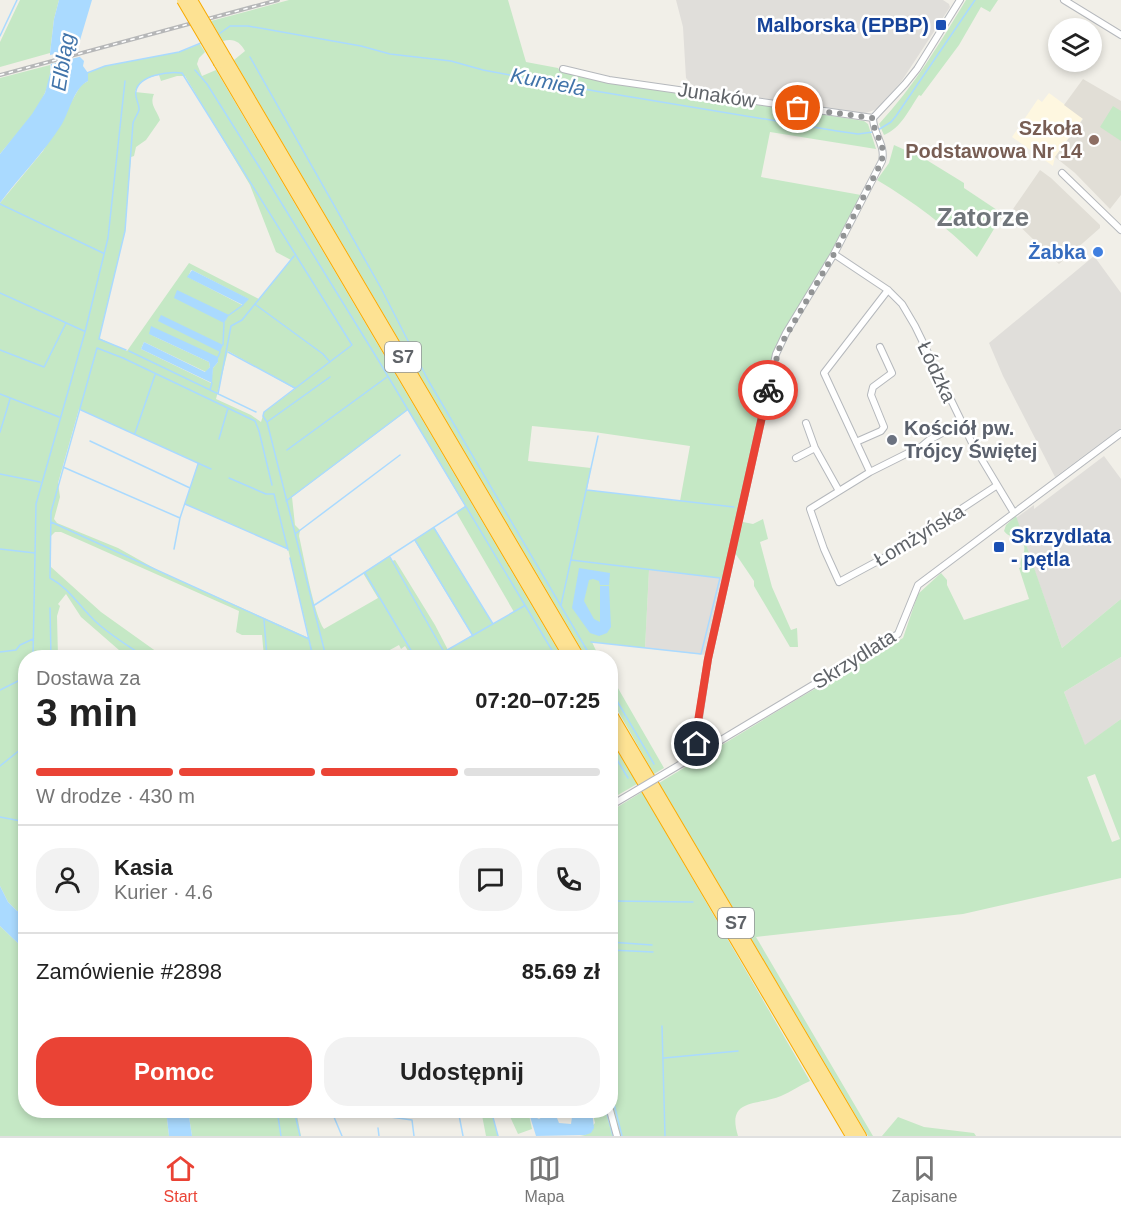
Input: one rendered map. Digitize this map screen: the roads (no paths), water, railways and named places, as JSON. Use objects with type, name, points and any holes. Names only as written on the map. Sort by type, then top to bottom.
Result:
[{"type":"highway","name":"S7","points":[[182,0],[222,60],[575,650]]},
{"type":"highway","name":"S7","points":[[192,0],[222,60],[565,650]]},
{"type":"highway","name":"S7","points":[[618,725],[861,1136]]},
{"type":"highway","name":"S7","points":[[618,741],[851,1136]]},
{"type":"street","points":[[702,752],[696,741],[696,734],[708,659],[776,354],[786,333],[834,254],[882,161],[883,151],[873,121],[917,69],[960,0]]},
{"type":"street","points":[[1064,0],[1121,35]]},
{"type":"street","name":"Junaków","points":[[563,69],[609,80],[873,121]]},
{"type":"street","points":[[1062,173],[1121,230]]},
{"type":"street","name":"Łódzka","points":[[834,254],[888,290],[902,304],[915,326],[961,423],[996,486],[1014,513]]},
{"type":"street","points":[[870,472],[824,373],[888,290]]},
{"type":"street","points":[[856,442],[884,427],[871,395],[873,387],[892,373],[880,347]]},
{"type":"street","points":[[806,423],[814,448],[839,491],[961,423]]},
{"type":"street","name":"Skrzydlata","points":[[618,801],[898,634],[918,585],[1121,433]]},
{"type":"street","points":[[796,458],[814,448]]},
{"type":"street","name":"Łomżyńska","points":[[839,491],[810,509],[839,582],[902,548],[996,486]]},
{"type":"street","points":[[612,1118],[617,1136]]},
{"type":"water","name":"Elbląg","points":[[59,0],[92,0],[78,47],[80,57],[84,61],[83,66],[88,73],[88,81],[79,89],[55,135],[0,203],[0,154],[32,114],[45,93],[51,70],[50,53]]},
{"type":"water","points":[[192,270],[249,299],[243,305],[187,277]]},
{"type":"water","points":[[177,290],[229,315],[224,323],[174,298]]},
{"type":"water","points":[[161,315],[223,345],[220,352],[158,321]]},
{"type":"water","points":[[151,326],[218,357],[218,362],[213,368],[212,383],[141,349],[144,342],[205,372],[210,367],[209,362],[149,334]]},
{"type":"water","points":[[579,568],[610,573],[609,585],[600,585],[599,581],[589,580],[584,601],[594,619],[600,622],[600,586],[609,586],[611,627],[607,633],[599,636],[590,633],[572,608]]},
{"type":"water","points":[[0,886],[8,902],[18,912],[18,943],[0,926]]},
{"type":"water","points":[[167,1118],[189,1118],[192,1136],[169,1136]]},
{"type":"water","points":[[530,1118],[557,1118],[559,1123],[571,1124],[572,1118],[593,1118],[594,1128],[591,1133],[585,1135],[536,1136]]},
{"type":"waterway","points":[[0,36],[17,0]]},
{"type":"waterway","name":"Kumiela","points":[[878,130],[896,116],[975,0]]},
{"type":"waterway","name":"Kumiela","points":[[219,34],[230,26],[248,26],[361,46],[390,54],[451,61],[483,70],[595,91],[837,131],[858,134],[873,132]]},
{"type":"waterway","name":"Kumiela","points":[[87,73],[105,66],[179,52],[201,43]]},
{"type":"waterway","points":[[250,57],[381,288],[428,380],[587,650]]},
{"type":"waterway","points":[[195,70],[207,84],[377,358],[552,650]]},
{"type":"waterway","points":[[126,350],[99,339],[125,231],[133,123],[139,110],[136,91],[143,81],[155,75],[182,73],[352,345],[264,412],[263,416],[267,422],[324,650]]},
{"type":"waterway","points":[[33,650],[36,504],[85,332],[108,238],[125,81]]},
{"type":"waterway","points":[[0,204],[103,253]]},
{"type":"waterway","points":[[218,394],[231,326],[242,320],[294,256]]},
{"type":"waterway","points":[[0,293],[84,331]]},
{"type":"waterway","points":[[229,315],[243,305]]},
{"type":"waterway","points":[[256,305],[323,354],[330,362]]},
{"type":"waterway","points":[[0,350],[44,367],[66,323]]},
{"type":"waterway","points":[[223,345],[224,323]]},
{"type":"waterway","points":[[134,650],[101,626],[68,592],[50,578],[51,512],[97,348],[123,358],[255,421],[272,485]]},
{"type":"waterway","points":[[129,351],[256,412]]},
{"type":"waterway","points":[[218,357],[220,352]]},
{"type":"waterway","points":[[228,352],[295,388]]},
{"type":"waterway","points":[[135,433],[155,375]]},
{"type":"waterway","points":[[267,422],[330,377]]},
{"type":"waterway","points":[[287,450],[387,377]]},
{"type":"waterway","points":[[210,390],[212,383]]},
{"type":"waterway","points":[[0,394],[59,417]]},
{"type":"waterway","points":[[0,432],[10,399]]},
{"type":"waterway","points":[[219,439],[228,408]]},
{"type":"waterway","points":[[81,410],[211,469]]},
{"type":"waterway","points":[[286,501],[407,410]]},
{"type":"waterway","points":[[561,605],[598,436]]},
{"type":"waterway","points":[[90,441],[190,488]]},
{"type":"waterway","points":[[295,534],[400,455]]},
{"type":"waterway","points":[[174,549],[180,518],[198,464]]},
{"type":"waterway","points":[[63,467],[180,518]]},
{"type":"waterway","points":[[0,474],[40,482]]},
{"type":"waterway","points":[[229,478],[266,494],[274,494],[288,550]]},
{"type":"waterway","points":[[587,490],[734,507]]},
{"type":"waterway","points":[[185,504],[288,549]]},
{"type":"waterway","points":[[313,606],[465,507]]},
{"type":"waterway","points":[[51,522],[309,639]]},
{"type":"waterway","points":[[434,528],[493,624]]},
{"type":"waterway","points":[[415,540],[473,636]]},
{"type":"waterway","points":[[0,549],[35,553]]},
{"type":"waterway","points":[[390,557],[443,650]]},
{"type":"waterway","points":[[290,558],[311,650]]},
{"type":"waterway","points":[[571,560],[720,578],[701,654],[591,642]]},
{"type":"waterway","points":[[365,573],[411,650]]},
{"type":"waterway","points":[[447,650],[524,606]]},
{"type":"waterway","points":[[50,608],[51,650]]},
{"type":"waterway","points":[[264,620],[266,650]]},
{"type":"waterway","points":[[0,652],[16,650],[20,645],[33,639]]},
{"type":"waterway","points":[[0,690],[18,681]]},
{"type":"waterway","points":[[618,703],[654,764]]},
{"type":"waterway","points":[[0,766],[18,751]]},
{"type":"waterway","points":[[618,761],[628,778]]},
{"type":"waterway","points":[[0,817],[18,820]]},
{"type":"waterway","points":[[618,901],[693,902]]},
{"type":"waterway","points":[[618,943],[652,945]]},
{"type":"waterway","points":[[618,950],[653,952]]},
{"type":"waterway","points":[[662,1026],[665,1136]]},
{"type":"waterway","points":[[664,1058],[738,1051]]},
{"type":"waterway","points":[[278,1118],[281,1136]]},
{"type":"waterway","points":[[296,1118],[300,1136]]},
{"type":"waterway","points":[[334,1118],[342,1136]]},
{"type":"waterway","points":[[398,1118],[412,1120],[414,1136]]},
{"type":"waterway","points":[[460,1118],[463,1136]]},
{"type":"waterway","points":[[493,1118],[498,1136]]},
{"type":"waterway","points":[[608,1118],[613,1136]]},
{"type":"waterway","points":[[618,1118],[622,1136]]},
{"type":"waterway","points":[[378,1128],[379,1136]]},
{"type":"railway","points":[[0,75],[278,0]]},
{"type":"place","name":"Malborska (EPBP)","points":[[941,25]]},
{"type":"place","name":"Szkoła Podstawowa Nr 14","points":[[1094,140]]},
{"type":"place","name":"Żabka","points":[[1098,252]]},
{"type":"place","name":"Kościół pw. Trójcy Świętej","points":[[892,440]]},
{"type":"place","name":"Skrzydlata - pętla","points":[[999,547]]},
{"type":"district","name":"Zatorze","points":[[983,217]]}]
